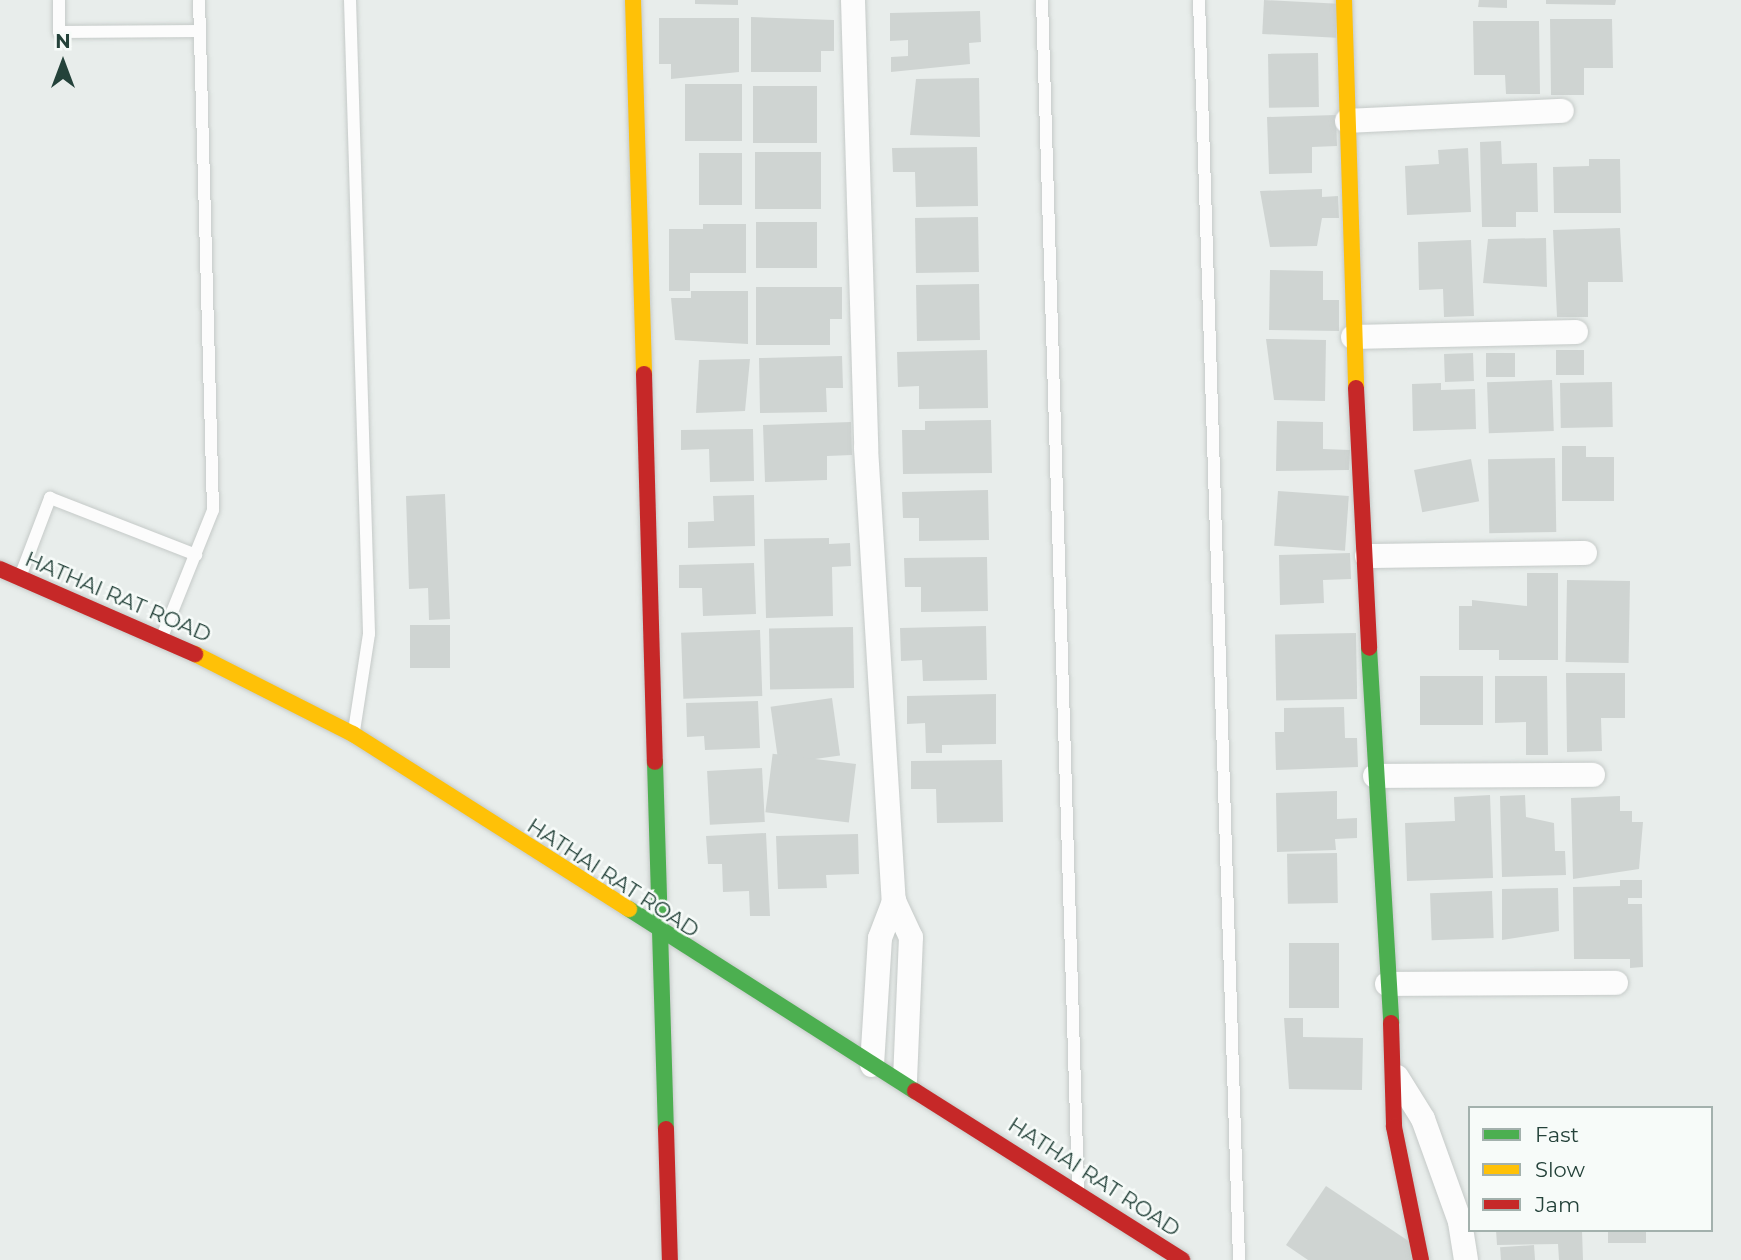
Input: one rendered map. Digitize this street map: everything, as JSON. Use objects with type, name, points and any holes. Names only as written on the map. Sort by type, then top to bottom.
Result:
[{"type":"street","points":[[633,0],[670,1260]]},
{"type":"street","points":[[853,0],[866,448],[894,901],[911,937],[905,1080]]},
{"type":"street","points":[[1344,0],[1353,337],[1367,556],[1375,776],[1387,984],[1397,1077],[1394,1127],[1421,1260]]},
{"type":"street","points":[[1347,121],[1562,111]]},
{"type":"street","points":[[1353,337],[1576,332]]},
{"type":"street","points":[[1367,556],[1585,553]]},
{"type":"street","name":"HATHAI RAT ROAD","points":[[0,569],[162,637],[354,734],[659,934],[872,1065],[905,1080],[1182,1260]]},
{"type":"street","points":[[1375,776],[1593,775]]},
{"type":"street","points":[[872,1065],[880,938],[894,901]]},
{"type":"street","points":[[1387,984],[1616,984]]},
{"type":"street","points":[[1397,1077],[1423,1119],[1466,1260]]},
{"type":"lane","points":[[59,0],[59,32],[200,31]]},
{"type":"lane","points":[[162,637],[213,510],[199,0]]},
{"type":"lane","points":[[349,0],[369,634],[368,672],[354,734]]},
{"type":"lane","points":[[1042,0],[1079,1192]]},
{"type":"lane","points":[[1199,0],[1239,1260]]},
{"type":"lane","points":[[20,577],[50,498],[196,555]]},
{"type":"building","points":[[695,0],[738,0],[738,5],[695,4]]},
{"type":"building","points":[[1264,0],[1338,4],[1336,38],[1262,34]]},
{"type":"building","points":[[1479,0],[1507,0],[1507,8],[1478,7]]},
{"type":"building","points":[[1546,0],[1616,0],[1615,5],[1546,4]]},
{"type":"building","points":[[980,11],[981,42],[969,43],[970,64],[891,72],[891,57],[908,56],[908,40],[890,41],[890,13]]},
{"type":"building","points":[[751,17],[834,20],[834,51],[821,51],[821,72],[751,72]]},
{"type":"building","points":[[659,18],[739,18],[739,72],[671,79],[671,64],[659,64]]},
{"type":"building","points":[[1550,19],[1612,19],[1613,68],[1584,68],[1584,95],[1551,95]]},
{"type":"building","points":[[1473,21],[1539,21],[1540,94],[1506,94],[1505,75],[1474,75]]},
{"type":"building","points":[[1318,53],[1319,107],[1269,108],[1268,54]]},
{"type":"building","points":[[979,78],[980,137],[910,135],[916,79]]},
{"type":"building","points":[[685,84],[742,84],[742,141],[685,141]]},
{"type":"building","points":[[753,86],[817,86],[817,143],[753,143]]},
{"type":"building","points":[[1336,115],[1337,146],[1312,147],[1312,173],[1269,174],[1267,117]]},
{"type":"building","points":[[1501,141],[1502,164],[1537,163],[1538,212],[1516,212],[1516,227],[1482,227],[1480,142]]},
{"type":"building","points":[[977,147],[978,206],[916,207],[915,172],[893,172],[892,148]]},
{"type":"building","points":[[1468,148],[1471,212],[1407,215],[1405,166],[1439,164],[1438,150]]},
{"type":"building","points":[[755,152],[821,152],[821,209],[755,209]]},
{"type":"building","points":[[699,153],[742,153],[742,205],[699,205]]},
{"type":"building","points":[[1589,159],[1620,159],[1621,213],[1554,213],[1553,167],[1589,166]]},
{"type":"building","points":[[1322,189],[1322,197],[1338,196],[1339,218],[1322,218],[1317,246],[1270,247],[1260,191]]},
{"type":"building","points":[[978,217],[979,272],[916,273],[915,218]]},
{"type":"building","points":[[756,222],[817,222],[817,268],[756,268]]},
{"type":"building","points":[[703,224],[746,224],[746,273],[690,273],[690,291],[669,291],[669,229],[703,229]]},
{"type":"building","points":[[1620,228],[1623,282],[1588,282],[1588,317],[1557,317],[1553,230]]},
{"type":"building","points":[[1546,238],[1547,287],[1483,283],[1488,239]]},
{"type":"building","points":[[1471,240],[1474,316],[1444,317],[1443,289],[1419,290],[1418,242]]},
{"type":"building","points":[[1270,270],[1323,271],[1323,300],[1339,300],[1339,331],[1269,330]]},
{"type":"building","points":[[979,284],[980,340],[917,341],[916,285]]},
{"type":"building","points":[[756,287],[842,287],[842,319],[830,319],[830,345],[756,345]]},
{"type":"building","points":[[691,291],[748,291],[748,344],[675,340],[671,298],[691,298]]},
{"type":"building","points":[[1266,339],[1326,340],[1325,401],[1274,400]]},
{"type":"building","points":[[987,350],[988,408],[919,409],[919,386],[898,387],[897,352]]},
{"type":"building","points":[[1556,350],[1584,350],[1584,375],[1556,375]]},
{"type":"building","points":[[1473,353],[1474,381],[1445,382],[1444,354]]},
{"type":"building","points":[[1486,353],[1515,353],[1515,377],[1486,377]]},
{"type":"building","points":[[842,356],[843,388],[826,388],[827,412],[760,413],[759,358]]},
{"type":"building","points":[[750,359],[745,411],[696,413],[699,360]]},
{"type":"building","points":[[1552,380],[1554,431],[1489,433],[1487,382]]},
{"type":"building","points":[[1612,382],[1613,427],[1561,428],[1560,383]]},
{"type":"building","points":[[1441,383],[1441,390],[1475,389],[1476,429],[1413,431],[1412,384]]},
{"type":"building","points":[[991,420],[992,473],[903,474],[902,430],[925,430],[925,421]]},
{"type":"building","points":[[1277,421],[1323,422],[1323,449],[1350,450],[1349,470],[1276,471]]},
{"type":"building","points":[[851,422],[852,455],[827,456],[827,480],[765,482],[763,425]]},
{"type":"building","points":[[753,429],[754,481],[710,482],[709,449],[681,450],[681,430]]},
{"type":"building","points":[[1562,446],[1586,446],[1586,457],[1614,457],[1614,501],[1562,501]]},
{"type":"building","points":[[1555,458],[1556,532],[1489,533],[1488,459]]},
{"type":"building","points":[[1471,459],[1479,501],[1422,512],[1414,470]]},
{"type":"building","points":[[988,490],[989,540],[919,541],[919,518],[903,518],[902,492]]},
{"type":"building","points":[[1278,491],[1349,496],[1345,551],[1274,546]]},
{"type":"building","points":[[445,494],[450,619],[429,620],[428,588],[409,589],[406,496]]},
{"type":"building","points":[[754,495],[755,546],[688,548],[688,522],[714,521],[713,496]]},
{"type":"building","points":[[829,538],[829,544],[850,543],[851,566],[832,567],[833,616],[766,618],[764,539]]},
{"type":"building","points":[[1350,553],[1351,579],[1323,580],[1324,603],[1280,605],[1279,555]]},
{"type":"building","points":[[987,557],[988,611],[921,612],[921,587],[905,587],[904,558]]},
{"type":"building","points":[[754,563],[756,614],[703,616],[702,588],[679,588],[679,565]]},
{"type":"building","points":[[1527,573],[1558,573],[1558,660],[1499,660],[1499,650],[1459,650],[1459,606],[1472,606],[1472,600],[1527,606]]},
{"type":"building","points":[[1567,580],[1630,581],[1629,663],[1566,662]]},
{"type":"building","points":[[410,625],[450,625],[450,668],[410,668]]},
{"type":"building","points":[[986,626],[987,680],[923,681],[922,660],[901,661],[900,628]]},
{"type":"building","points":[[853,627],[854,688],[770,689],[769,628]]},
{"type":"building","points":[[760,630],[762,696],[683,699],[681,633]]},
{"type":"building","points":[[1356,633],[1357,699],[1276,700],[1275,634]]},
{"type":"building","points":[[1566,673],[1625,673],[1625,718],[1601,718],[1602,751],[1567,752]]},
{"type":"building","points":[[1420,676],[1483,676],[1483,725],[1420,725]]},
{"type":"building","points":[[1495,676],[1547,676],[1548,755],[1526,755],[1526,722],[1495,723]]},
{"type":"building","points":[[996,694],[996,744],[942,745],[942,753],[926,753],[925,723],[907,724],[907,696]]},
{"type":"building","points":[[832,698],[840,755],[779,764],[771,707]]},
{"type":"building","points":[[758,701],[760,748],[705,750],[704,736],[687,737],[686,703]]},
{"type":"building","points":[[1344,707],[1345,738],[1357,738],[1358,767],[1276,770],[1275,732],[1284,732],[1284,708]]},
{"type":"building","points":[[773,754],[856,764],[849,823],[765,812]]},
{"type":"building","points":[[1002,760],[1003,822],[937,823],[936,789],[911,789],[911,761]]},
{"type":"building","points":[[762,768],[765,822],[710,825],[707,771]]},
{"type":"building","points":[[1337,791],[1337,819],[1357,818],[1357,838],[1335,839],[1336,850],[1277,852],[1276,793]]},
{"type":"building","points":[[1490,795],[1493,878],[1407,881],[1405,823],[1455,821],[1454,797]]},
{"type":"building","points":[[1525,795],[1526,817],[1554,823],[1555,851],[1565,851],[1566,875],[1502,877],[1500,796]]},
{"type":"building","points":[[1620,796],[1620,811],[1632,811],[1632,822],[1643,822],[1639,869],[1573,879],[1571,798]]},
{"type":"building","points":[[766,833],[770,916],[750,916],[749,891],[723,892],[722,864],[708,864],[706,836]]},
{"type":"building","points":[[858,834],[859,874],[826,875],[827,888],[778,889],[776,836]]},
{"type":"building","points":[[1337,853],[1338,903],[1288,904],[1287,854]]},
{"type":"building","points":[[1620,880],[1642,880],[1642,898],[1628,898],[1628,904],[1642,904],[1643,967],[1630,968],[1630,959],[1574,959],[1573,887],[1620,886]]},
{"type":"building","points":[[1558,888],[1559,931],[1502,940],[1502,889]]},
{"type":"building","points":[[1492,891],[1494,938],[1432,940],[1430,893]]},
{"type":"building","points":[[1289,943],[1339,943],[1339,1008],[1289,1008]]},
{"type":"building","points":[[1284,1018],[1303,1018],[1303,1037],[1363,1038],[1362,1090],[1289,1089]]},
{"type":"building","points":[[1326,1186],[1413,1244],[1416,1260],[1308,1260],[1286,1245]]},
{"type":"building","points":[[1496,1232],[1582,1232],[1583,1260],[1559,1260],[1558,1244],[1497,1245]]},
{"type":"building","points":[[1608,1232],[1646,1232],[1646,1243],[1608,1243]]},
{"type":"building","points":[[1534,1245],[1535,1260],[1501,1260],[1500,1247]]},
{"type":"traffic: fast","points":[[1369,648],[1391,1023]]},
{"type":"traffic: fast","points":[[655,762],[666,1129]]},
{"type":"traffic: fast","points":[[629,909],[915,1091]]},
{"type":"traffic: slow","points":[[633,0],[644,374]]},
{"type":"traffic: slow","points":[[1344,0],[1356,388]]},
{"type":"traffic: slow","points":[[195,654],[353,734],[629,909]]},
{"type":"traffic: jam","points":[[644,374],[655,762]]},
{"type":"traffic: jam","points":[[1356,388],[1369,648]]},
{"type":"traffic: jam","points":[[0,569],[195,654]]},
{"type":"traffic: jam","points":[[1391,1023],[1394,1127],[1421,1260]]},
{"type":"traffic: jam","points":[[915,1091],[1182,1260]]},
{"type":"traffic: jam","points":[[666,1129],[670,1260]]}]
